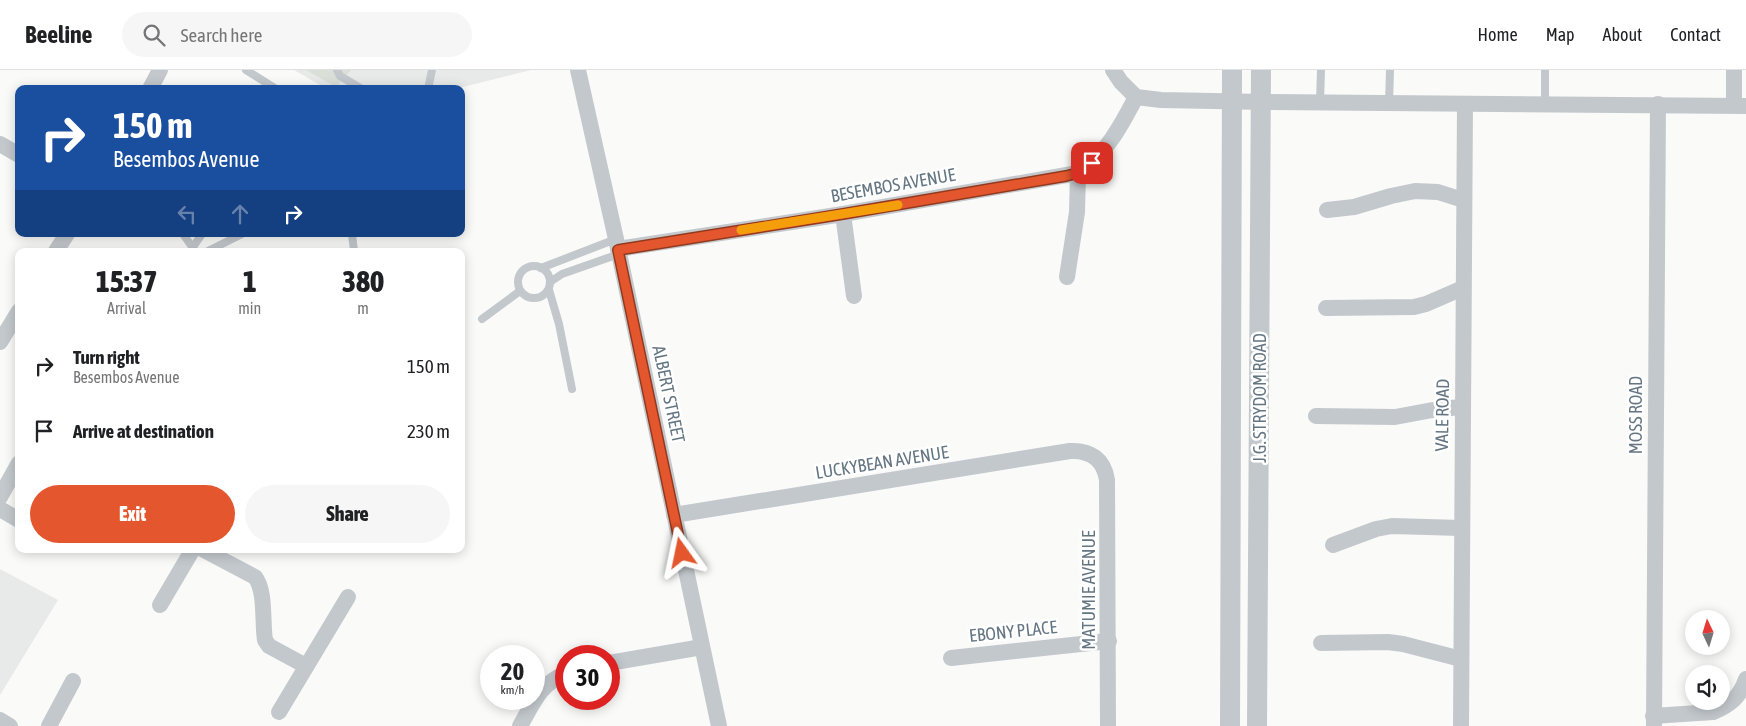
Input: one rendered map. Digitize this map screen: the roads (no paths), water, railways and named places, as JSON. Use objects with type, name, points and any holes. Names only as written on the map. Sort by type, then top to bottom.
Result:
[{"type":"street","points":[[152,85],[160,70]]},
{"type":"street","name":"ALBERT STREET","points":[[578,70],[618,247],[718,726]]},
{"type":"street","points":[[1114,70],[1121,82],[1136,97],[1161,100],[1740,105],[1734,70]]},
{"type":"street","name":"J.G. STRYDOM ROAD","points":[[1230,726],[1232,70]]},
{"type":"street","name":"J.G. STRYDOM ROAD","points":[[1257,726],[1261,70]]},
{"type":"street","points":[[1067,277],[1078,212],[1078,173],[1092,163],[1121,126],[1136,97]]},
{"type":"street","name":"VALE ROAD","points":[[1461,726],[1464,104]]},
{"type":"street","name":"MOSS ROAD","points":[[1654,721],[1658,104]]},
{"type":"street","points":[[0,144],[15,153]]},
{"type":"street","name":"BESEMBOS AVENUE","points":[[618,247],[843,214],[1078,173]]},
{"type":"street","points":[[1327,210],[1354,207],[1390,196],[1415,191],[1438,192],[1463,200]]},
{"type":"street","points":[[843,214],[854,296]]},
{"type":"street","points":[[58,248],[64,237]]},
{"type":"street","points":[[1326,308],[1414,306],[1426,304],[1463,288]]},
{"type":"street","points":[[2,333],[15,316]]},
{"type":"street","points":[[1316,416],[1395,417],[1438,409],[1462,407]]},
{"type":"street","name":"LUCKYBEAN AVENUE","points":[[674,515],[1070,451],[1089,453],[1095,457]]},
{"type":"street","name":"MATUMIE AVENUE","points":[[1095,457],[1103,465],[1106,472],[1108,490],[1108,726]]},
{"type":"street","points":[[0,497],[15,470]]},
{"type":"street","points":[[0,509],[15,518]]},
{"type":"street","points":[[1333,545],[1376,529],[1392,526],[1461,528]]},
{"type":"street","points":[[160,605],[190,553]]},
{"type":"street","points":[[210,553],[255,577],[261,591],[265,640],[269,646],[306,666]]},
{"type":"street","points":[[279,712],[348,597]]},
{"type":"street","name":"EBONY PLACE","points":[[951,658],[1109,641]]},
{"type":"street","points":[[1320,643],[1396,643],[1460,659]]},
{"type":"street","points":[[620,661],[702,647]]},
{"type":"street","points":[[520,726],[540,691],[555,679]]},
{"type":"street","points":[[1654,721],[1713,712],[1728,706],[1734,701],[1746,680]]},
{"type":"street","points":[[49,726],[73,681]]},
{"type":"street","points":[[0,720],[10,726]]},
{"type":"lane","points":[[246,70],[270,85]]},
{"type":"lane","points":[[337,70],[340,76],[355,85]]},
{"type":"lane","points":[[429,85],[432,70]]},
{"type":"lane","points":[[1320,102],[1321,70]]},
{"type":"lane","points":[[1389,103],[1390,70]]},
{"type":"lane","points":[[1544,70],[1544,104]]},
{"type":"lane","points":[[185,237],[193,248]]},
{"type":"lane","points":[[214,248],[236,237]]},
{"type":"lane","points":[[541,268],[618,247]]},
{"type":"lane","points":[[572,389],[549,286],[548,273],[541,268],[532,266],[525,269],[519,275],[520,291],[526,297],[534,299],[543,296],[549,286],[562,274],[618,247]]},
{"type":"lane","points":[[482,319],[520,291]]}]
